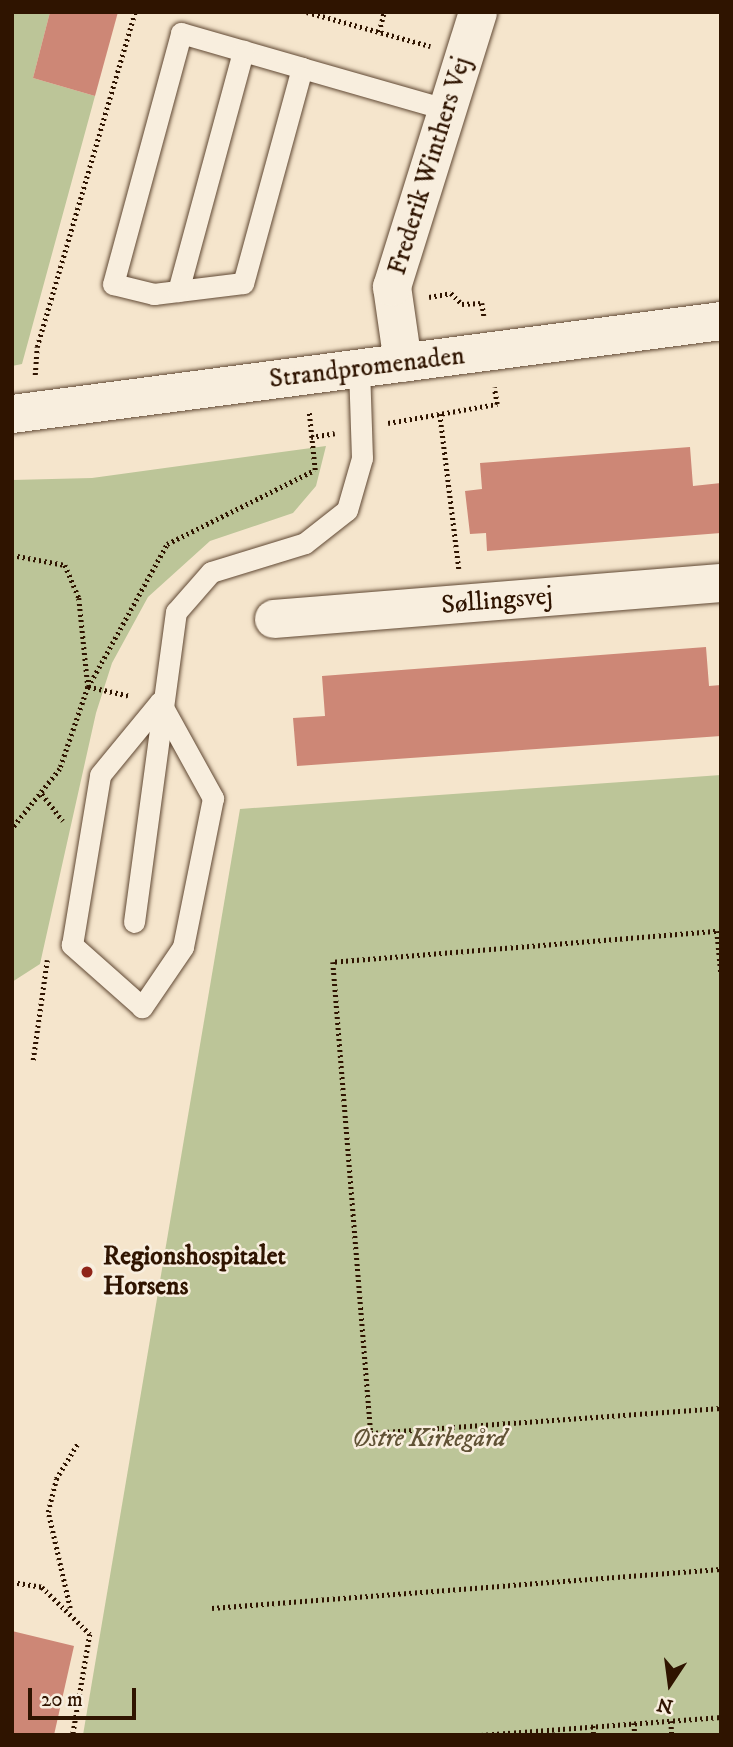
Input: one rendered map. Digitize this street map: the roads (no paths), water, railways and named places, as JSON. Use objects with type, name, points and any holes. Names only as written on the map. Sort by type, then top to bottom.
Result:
[{"type":"street","name":"Frederik Winthers Vej","points":[[403,363],[393,287],[478,12]]},
{"type":"street","name":"Strandpromenaden","points":[[23,412],[721,321]]},
{"type":"street","name":"Søllingsvej","points":[[274,619],[721,583]]},
{"type":"lane","points":[[302,68],[243,284],[154,294],[113,284],[181,33],[448,110]]},
{"type":"lane","points":[[177,291],[243,51]]},
{"type":"lane","points":[[134,922],[167,638],[191,590],[236,561],[305,543],[347,510],[362,458],[359,369]]},
{"type":"lane","points":[[160,702],[213,798],[183,947],[142,1007],[72,945],[100,775],[160,702]]},
{"type":"place","name":"Regionshospitalet Horsens","points":[[87,1272]]},
{"type":"park label","name":"Østre Kirkegård","points":[[429,1439]]}]
